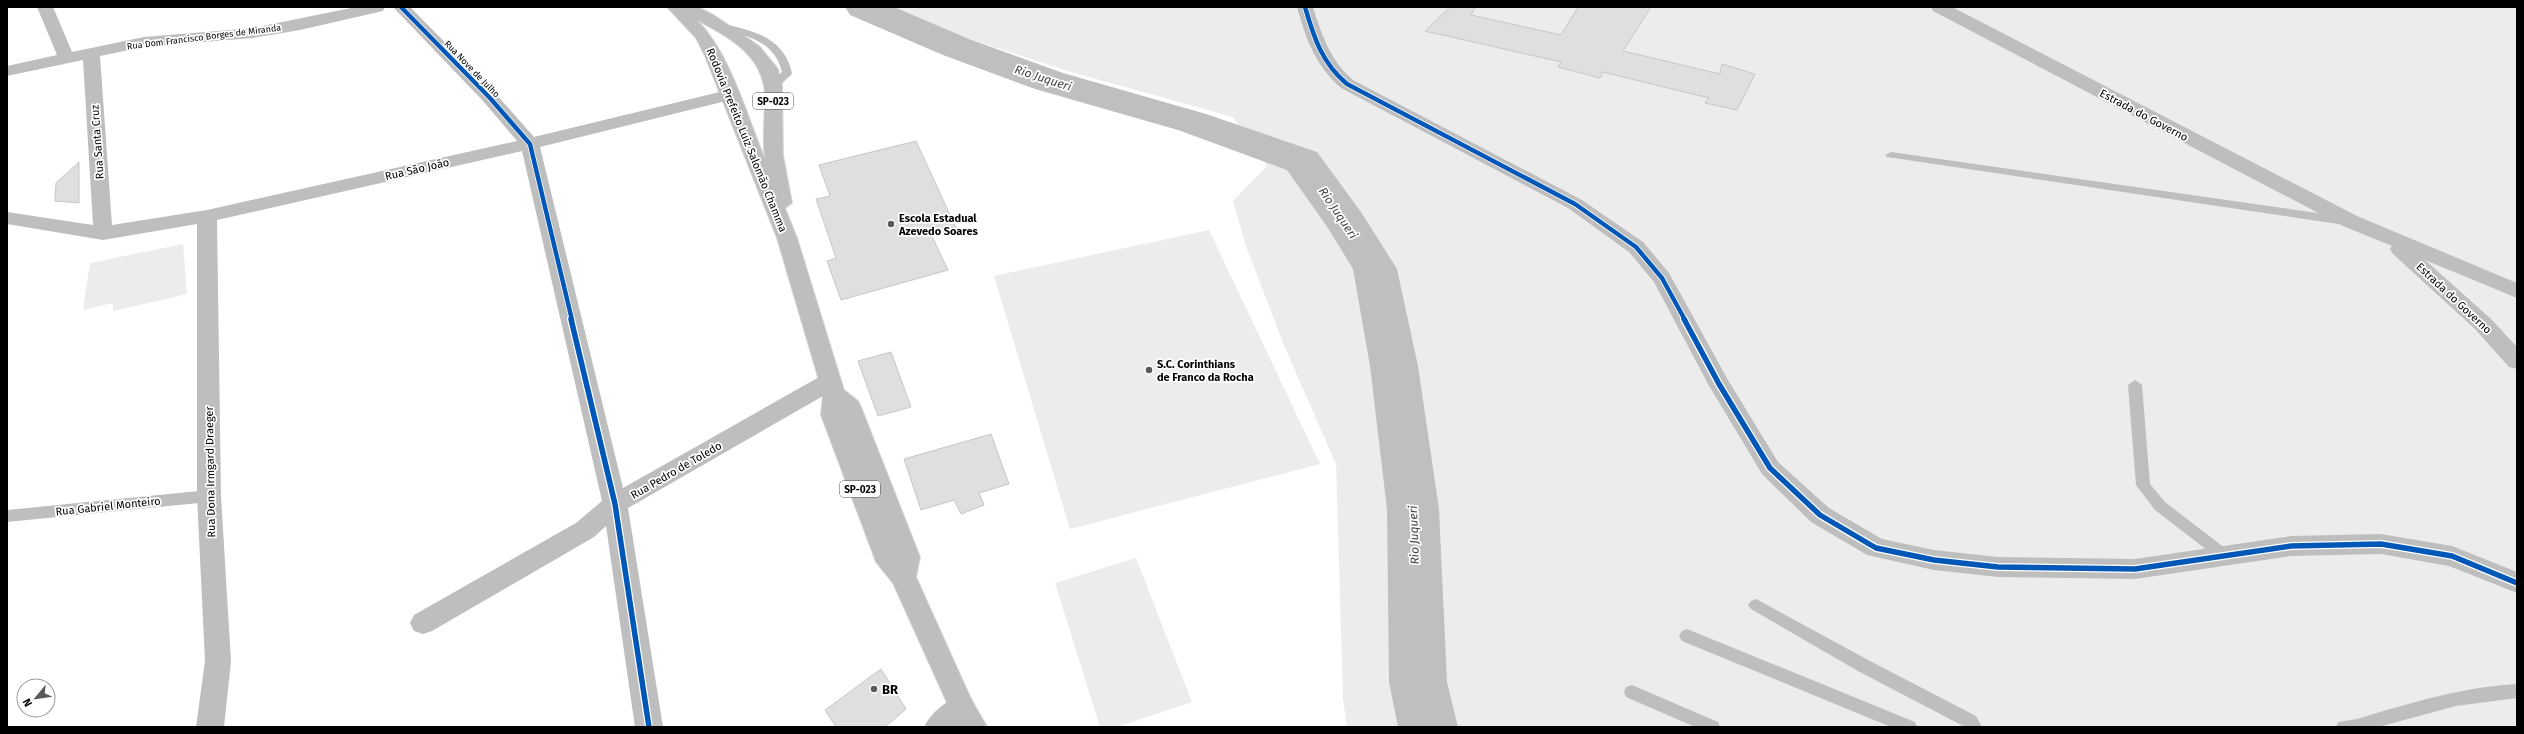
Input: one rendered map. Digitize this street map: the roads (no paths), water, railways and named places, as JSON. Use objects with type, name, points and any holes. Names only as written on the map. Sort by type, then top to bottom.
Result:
[{"type":"street","points":[[45,7],[66,57]]},
{"type":"street","name":"Rua Dom Francisco Borges de Miranda","points":[[7,71],[66,57],[144,42],[261,32],[300,25],[376,7]]},
{"type":"street","name":"Rua Nove de Julho","points":[[402,7],[490,98],[530,144]]},
{"type":"street","name":"Rodovia Prefeito Luiz Salomão Chamma","points":[[676,7],[703,36],[714,56],[728,95],[787,238],[831,388],[832,415],[888,562],[903,577],[967,717]]},
{"type":"street","name":"Rodovia Prefeito Luiz Salomão Chamma","points":[[686,7],[740,39],[760,57],[770,71],[774,85],[772,113],[773,149],[787,238]]},
{"type":"street","points":[[1305,7],[1316,46],[1325,63],[1333,73],[1348,84],[1575,204],[1636,247],[1662,278],[1719,384],[1770,468],[1820,516],[1876,548],[1934,560],[1998,567],[2135,569],[2292,546],[2381,544],[2452,556],[2517,583]]},
{"type":"street","name":"Estrada do Governo","points":[[1939,7],[2350,222],[2517,291]]},
{"type":"street","name":"Rua Santa Cruz","points":[[91,52],[103,233]]},
{"type":"street","points":[[728,95],[746,106],[773,149]]},
{"type":"street","name":"Rua São João","points":[[7,218],[103,233],[207,216],[530,144],[728,95]]},
{"type":"street","points":[[530,144],[615,504],[649,727]]},
{"type":"street","name":"Rua Dona Irmgard Draeger","points":[[207,216],[210,496],[218,661],[210,727]]},
{"type":"street","name":"Estrada do Governo","points":[[2388,237],[2484,324],[2517,361]]},
{"type":"street","name":"Rua Pedro de Toledo","points":[[423,623],[585,530],[615,504],[831,388]]},
{"type":"street","points":[[938,727],[967,717]]},
{"type":"lane","name":"Estrada do Governo","points":[[1891,155],[2350,222]]},
{"type":"lane","points":[[2135,385],[2143,485],[2160,506],[2225,556]]},
{"type":"lane","name":"Rua Gabriel Monteiro","points":[[7,516],[210,496]]},
{"type":"lane","points":[[1756,605],[1864,666],[1970,721],[1974,727]]},
{"type":"lane","points":[[1687,636],[1909,727]]},
{"type":"lane","points":[[2344,727],[2357,726],[2448,700],[2495,692],[2517,691]]},
{"type":"lane","points":[[1632,692],[1712,727]]},
{"type":"waterway","name":"Rio Juqueri","points":[[863,7],[956,47],[1049,81],[1192,122],[1302,161],[1346,222],[1375,269],[1394,366],[1413,509],[1418,682],[1428,727]]},
{"type":"place","name":"Escola Estadual Azevedo Soares","points":[[891,224]]},
{"type":"place","name":"S.C. Corinthians de Franco da Rocha","points":[[1149,370]]},
{"type":"place","name":"BR","points":[[874,689]]}]
